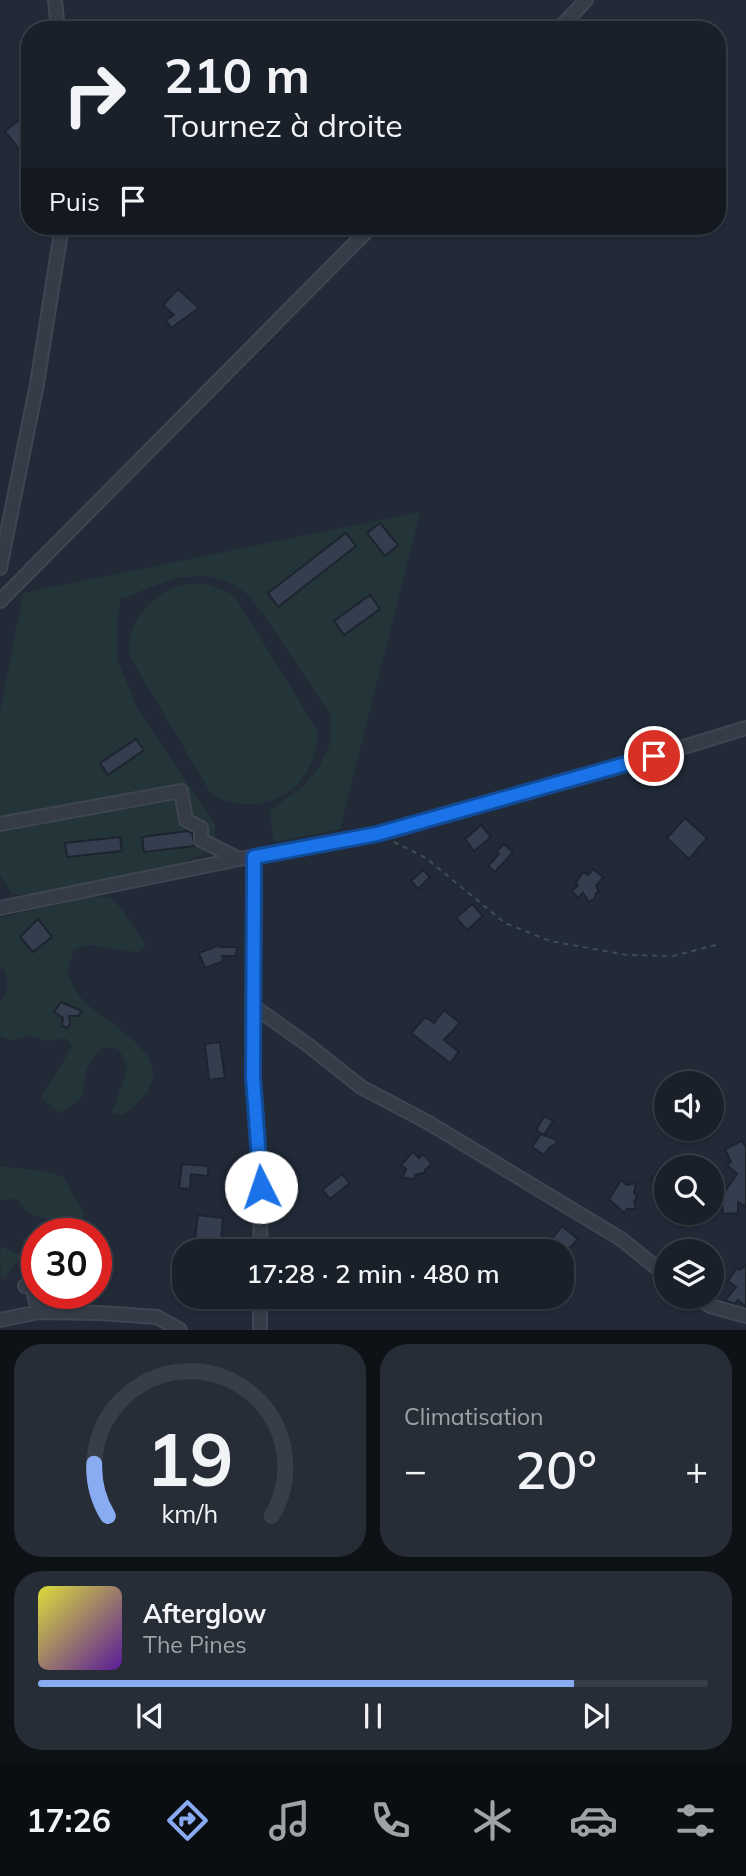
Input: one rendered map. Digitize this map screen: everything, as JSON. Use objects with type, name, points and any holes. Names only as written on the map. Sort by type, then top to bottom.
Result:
[{"type":"street","points":[[55,0],[57,21]]},
{"type":"street","points":[[566,21],[586,0]]},
{"type":"street","points":[[0,568],[37,384],[61,235]]},
{"type":"street","points":[[0,601],[363,235]]},
{"type":"street","points":[[0,908],[377,834],[609,770],[746,728]]},
{"type":"street","points":[[0,824],[181,791],[186,820],[201,828],[201,840],[239,859]]},
{"type":"street","points":[[254,857],[253,1077],[261,1187],[260,1239]]},
{"type":"street","points":[[253,1006],[361,1087],[429,1123],[612,1233],[654,1266]]},
{"type":"street","points":[[260,1309],[260,1330]]},
{"type":"street","points":[[722,1309],[746,1315]]},
{"type":"street","points":[[0,1320],[39,1312],[157,1317],[180,1330]]},
{"type":"path","points":[[377,834],[426,858],[505,923],[550,941],[627,955],[673,956],[720,944]]},
{"type":"shaded area","points":[[420,512],[340,829],[274,842],[269,811],[304,786],[319,767],[330,744],[330,714],[264,615],[246,593],[229,582],[207,576],[175,578],[121,599],[122,588],[117,623],[117,658],[138,710],[215,824],[216,853],[193,857],[180,865],[34,895],[12,894],[0,875],[0,713],[23,593]]},
{"type":"shaded area","points":[[188,584],[207,584],[234,595],[318,732],[315,752],[308,770],[284,795],[268,802],[231,802],[212,795],[130,657],[132,631],[144,609],[164,593]]},
{"type":"shaded area","points":[[90,897],[109,897],[119,906],[146,946],[137,952],[89,945],[74,949],[67,971],[75,990],[83,1000],[136,1043],[151,1064],[153,1075],[150,1087],[124,1115],[112,1113],[127,1063],[118,1049],[103,1047],[86,1070],[82,1097],[60,1113],[41,1098],[72,1047],[66,1038],[49,1041],[31,1036],[11,1040],[0,1036],[0,1001],[8,985],[3,968],[0,968],[0,918]]},
{"type":"shaded area","points":[[0,1166],[44,1171],[63,1177],[84,1214],[83,1218],[44,1218],[29,1213],[17,1199],[0,1200]]},
{"type":"shaded area","points":[[4,1247],[21,1254],[21,1260],[5,1279],[1,1277],[0,1251]]},
{"type":"building","points":[[21,118],[21,152],[5,131]]},
{"type":"building","points":[[178,289],[199,308],[171,328],[166,320],[174,315],[163,305]]},
{"type":"building","points":[[380,523],[398,545],[385,556],[367,533]]},
{"type":"building","points":[[346,533],[356,546],[278,607],[268,593]]},
{"type":"building","points":[[370,595],[380,609],[344,635],[334,621]]},
{"type":"building","points":[[136,739],[144,750],[108,775],[100,763]]},
{"type":"building","points":[[685,818],[707,838],[689,859],[667,838]]},
{"type":"building","points":[[481,825],[491,837],[474,851],[465,839]]},
{"type":"building","points":[[188,831],[192,833],[195,846],[144,852],[142,837]]},
{"type":"building","points":[[120,837],[122,851],[67,857],[65,843]]},
{"type":"building","points":[[504,844],[513,852],[495,872],[488,866]]},
{"type":"building","points":[[593,869],[603,877],[596,886],[599,892],[589,902],[583,893],[578,898],[572,891],[578,885],[576,883],[583,872],[588,875]]},
{"type":"building","points":[[423,870],[430,877],[418,889],[411,881]]},
{"type":"building","points":[[472,904],[483,916],[467,930],[456,918]]},
{"type":"building","points":[[38,919],[52,937],[33,952],[20,937]]},
{"type":"building","points":[[219,945],[237,947],[236,956],[222,956],[224,961],[205,968],[199,953]]},
{"type":"building","points":[[61,1002],[82,1011],[78,1016],[69,1016],[70,1024],[67,1028],[62,1026],[63,1018],[54,1012]]},
{"type":"building","points":[[444,1010],[460,1023],[444,1040],[459,1052],[450,1063],[411,1033],[425,1017],[434,1023]]},
{"type":"building","points":[[220,1042],[225,1078],[209,1080],[205,1044]]},
{"type":"building","points":[[544,1116],[553,1121],[544,1135],[536,1130]]},
{"type":"building","points":[[541,1134],[555,1139],[557,1143],[544,1155],[532,1147]]},
{"type":"building","points":[[742,1141],[746,1147],[746,1207],[738,1202],[738,1213],[724,1214],[724,1193],[737,1174],[727,1165],[731,1162],[725,1149]]},
{"type":"building","points":[[413,1152],[419,1158],[423,1154],[432,1164],[426,1172],[415,1175],[416,1179],[402,1178],[406,1169],[401,1165]]},
{"type":"building","points":[[182,1164],[208,1166],[208,1176],[191,1174],[190,1189],[179,1188]]},
{"type":"building","points":[[342,1174],[350,1183],[330,1199],[322,1190]]},
{"type":"building","points":[[621,1180],[627,1185],[636,1183],[636,1209],[627,1209],[624,1213],[609,1199]]},
{"type":"building","points":[[198,1215],[223,1218],[221,1239],[195,1238]]},
{"type":"building","points":[[562,1226],[578,1239],[574,1243],[574,1239],[552,1239]]},
{"type":"building","points":[[746,1265],[746,1307],[738,1300],[735,1304],[725,1300],[736,1287],[728,1281],[737,1268],[740,1270]]},
{"type":"route","points":[[261,1187],[253,1077],[254,857],[377,834],[654,756]]}]
